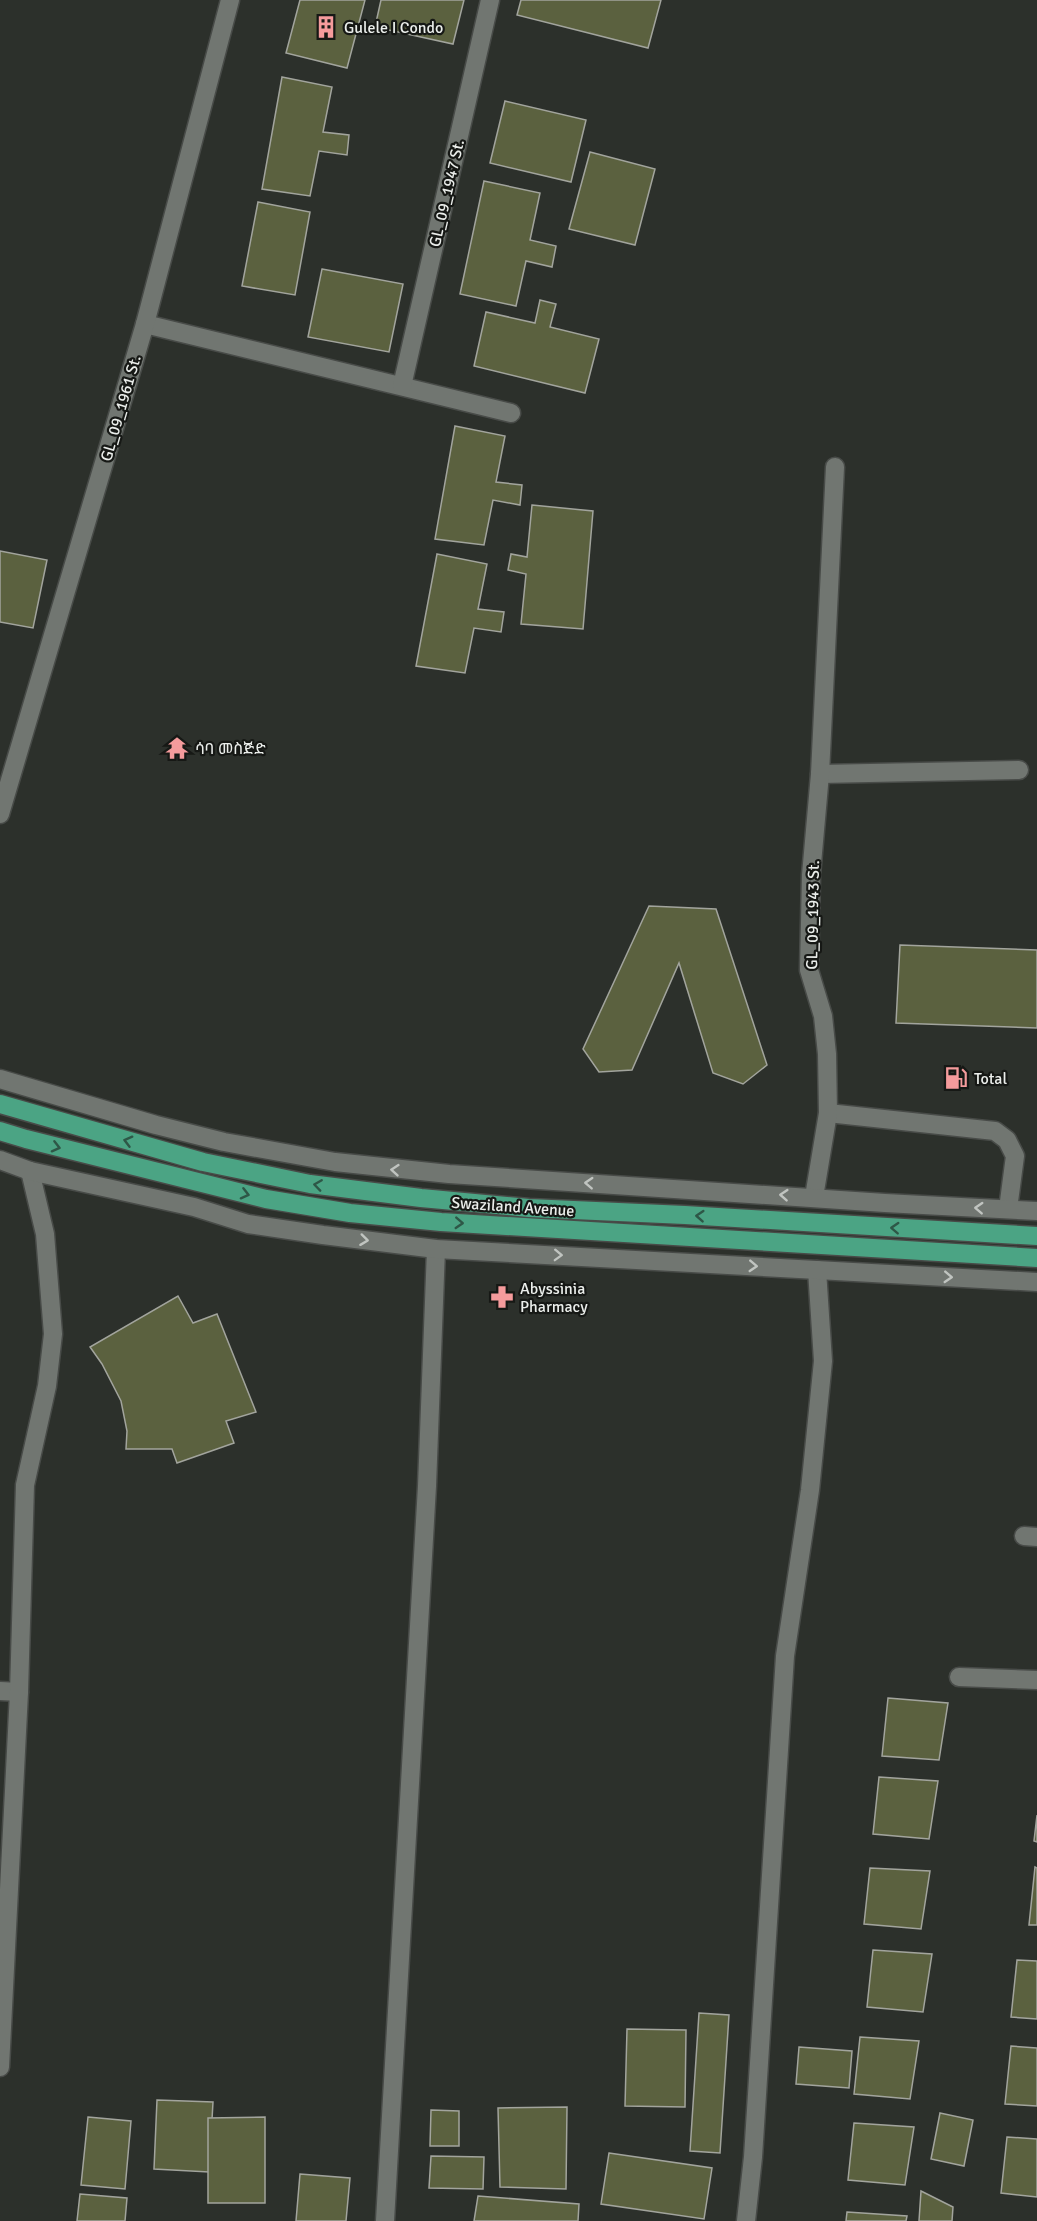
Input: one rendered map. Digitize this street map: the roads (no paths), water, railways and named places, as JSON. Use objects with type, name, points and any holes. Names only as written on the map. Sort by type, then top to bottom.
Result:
[{"type":"main road","name":"GL_09_1961 St.","points":[[0,814],[145,324],[230,0]]},
{"type":"main road","name":"GL_09_1947 St.","points":[[402,386],[490,0]]},
{"type":"main road","points":[[145,324],[511,413]]},
{"type":"main road","name":"GL_09_1943 St.","points":[[814,1197],[828,1113],[827,1054],[823,1016],[809,970],[811,875],[820,774],[835,467]]},
{"type":"main road","points":[[820,774],[1019,770]]},
{"type":"main road","points":[[0,1079],[190,1134],[247,1147],[335,1162],[449,1174],[1037,1211]]},
{"type":"main road","name":"Swaziland Avenue","points":[[0,1104],[203,1162],[321,1186],[529,1208],[1037,1236]]},
{"type":"main road","points":[[828,1113],[996,1131],[1007,1140],[1015,1156],[1008,1209]]},
{"type":"main road","name":"Swaziland Avenue","points":[[0,1131],[266,1199],[350,1213],[441,1222],[1037,1258]]},
{"type":"main road","points":[[0,1160],[30,1171],[194,1207],[248,1224],[436,1249],[1037,1282]]},
{"type":"main road","points":[[0,2067],[19,1692],[25,1485],[47,1386],[52,1334],[45,1234],[30,1171]]},
{"type":"main road","points":[[385,2221],[427,1485],[436,1249]]},
{"type":"main road","points":[[746,2221],[753,2157],[785,1656],[810,1490],[823,1361],[817,1270]]},
{"type":"main road","points":[[959,1677],[1037,1680]]},
{"type":"main road","points":[[0,1691],[19,1692]]},
{"type":"place","name":"Gulele I Condo","points":[[326,27]]},
{"type":"place","name":"ሳባ መስጅድ","points":[[177,748]]},
{"type":"place","name":"Total","points":[[956,1078]]},
{"type":"place","name":"Abyssinia Pharmacy","points":[[502,1297]]}]
